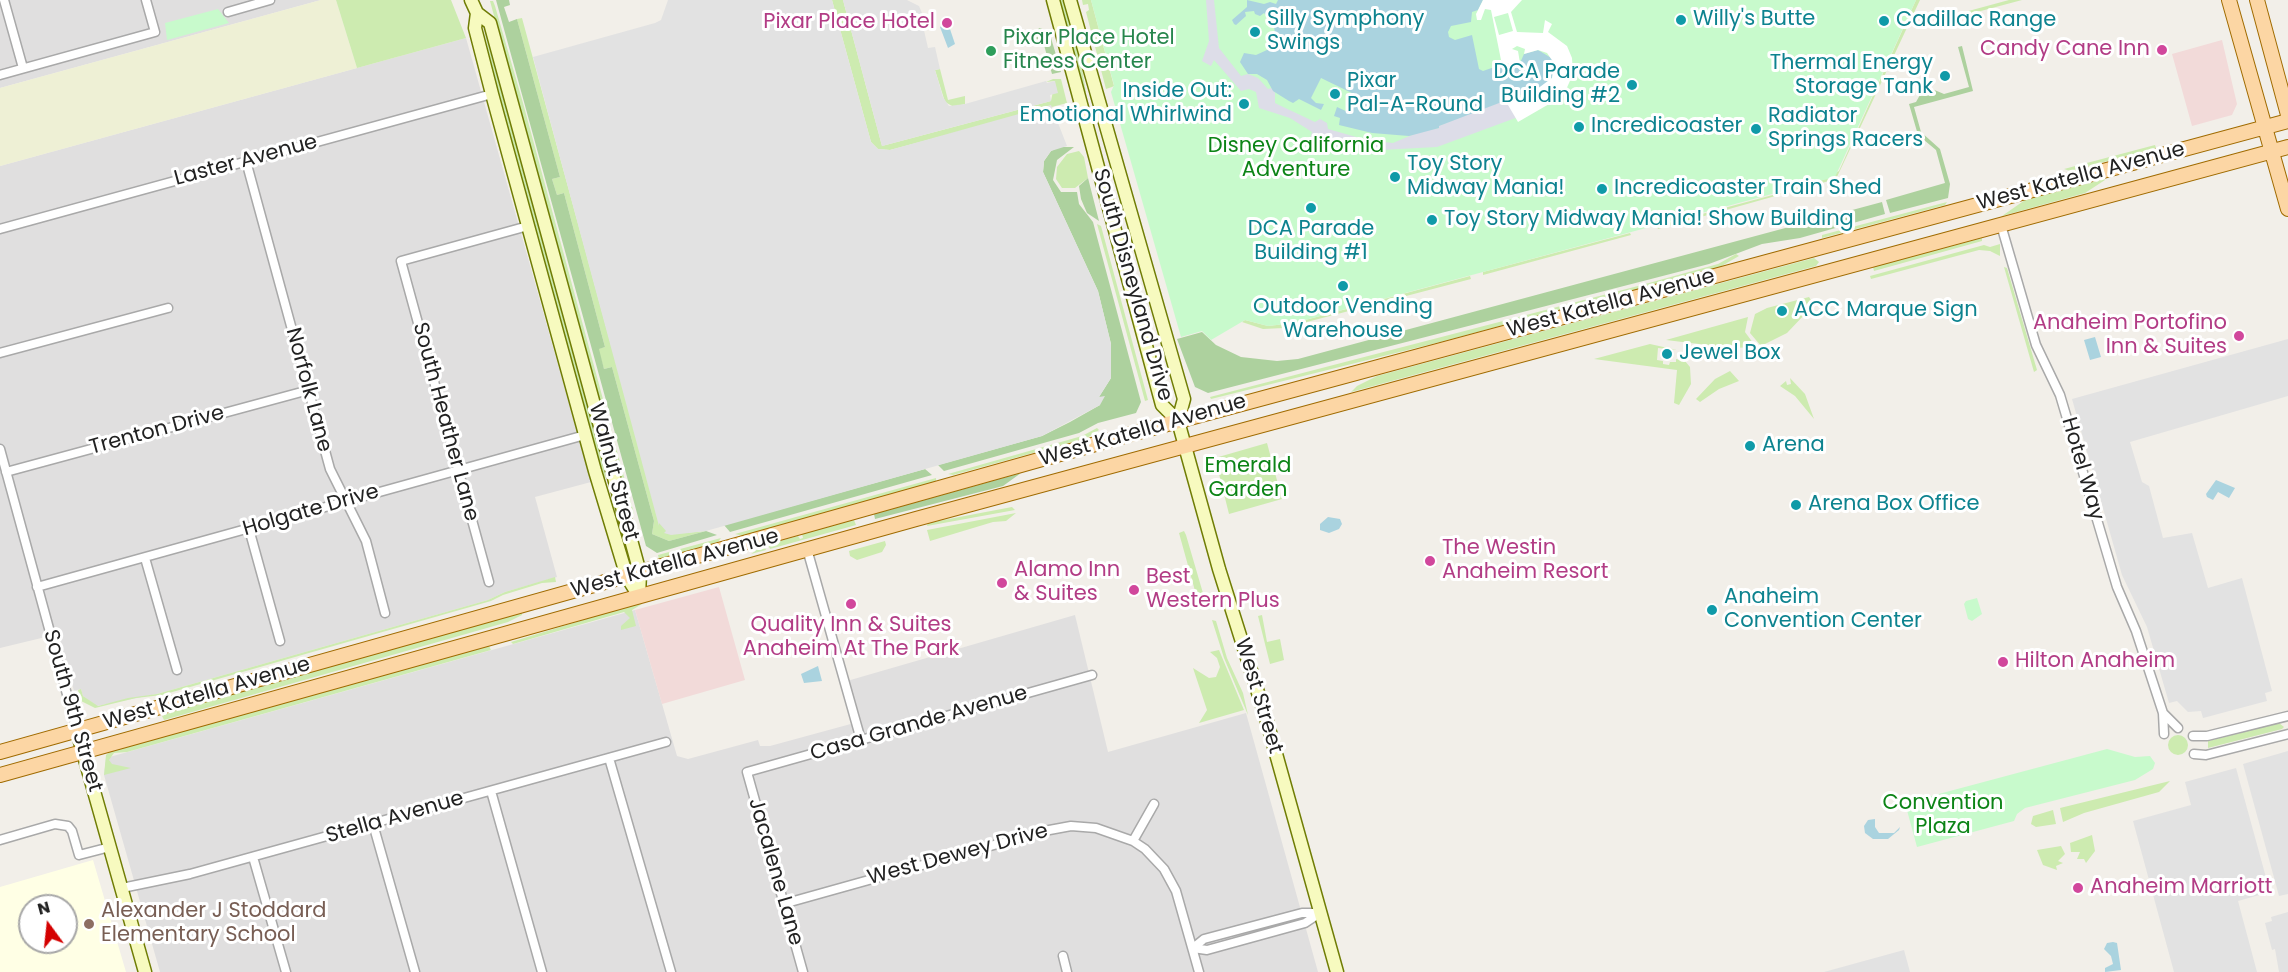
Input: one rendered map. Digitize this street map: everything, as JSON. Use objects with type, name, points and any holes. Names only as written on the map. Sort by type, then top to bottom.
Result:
[{"type":"main road","name":"Walnut Street","points":[[471,0],[477,13],[490,23],[639,596]]},
{"type":"main road","name":"South Disneyland Drive","points":[[1053,0],[1162,405],[1178,421],[1184,399],[1100,112],[1070,0]]},
{"type":"main road","points":[[2229,0],[2288,209]]},
{"type":"main road","points":[[2257,0],[2288,115]]},
{"type":"main road","name":"Walnut Street","points":[[477,13],[475,28],[585,435],[634,575]]},
{"type":"main road","points":[[1085,118],[1100,112]]},
{"type":"main road","name":"West Katella Avenue","points":[[0,752],[1178,421],[2288,121]]},
{"type":"main road","name":"West Katella Avenue","points":[[0,775],[807,549],[2288,147]]},
{"type":"main road","name":"West Street","points":[[1178,421],[1224,588],[1266,718],[1337,972]]},
{"type":"main road","name":"South 9th Street","points":[[77,731],[145,972]]},
{"type":"street","points":[[4,0],[23,68]]},
{"type":"street","points":[[0,75],[155,32],[146,0]]},
{"type":"street","points":[[228,12],[270,0]]},
{"type":"street","name":"Laster Avenue","points":[[0,229],[492,94]]},
{"type":"street","name":"Norfolk Lane","points":[[246,161],[330,469],[366,541],[385,613]]},
{"type":"street","name":"Hotel Way","points":[[2001,225],[2038,351],[2060,395],[2117,588],[2136,631],[2163,713],[2164,734]]},
{"type":"street","name":"South Heather Lane","points":[[489,582],[401,261],[528,226]]},
{"type":"street","points":[[0,353],[168,308]]},
{"type":"street","name":"Trenton Drive","points":[[6,472],[309,390]]},
{"type":"street","name":"Holgate Drive","points":[[37,587],[585,435]]},
{"type":"street","name":"South 9th Street","points":[[0,449],[77,731]]},
{"type":"street","points":[[249,529],[280,641]]},
{"type":"street","points":[[807,549],[861,741]]},
{"type":"street","points":[[145,558],[177,670]]},
{"type":"street","name":"Casa Grande Avenue","points":[[747,772],[1092,675]]},
{"type":"street","name":"Hotel Way","points":[[2163,713],[2178,728]]},
{"type":"street","points":[[2193,736],[2207,736],[2288,716]]},
{"type":"street","points":[[2194,754],[2206,755],[2288,734]]},
{"type":"street","name":"Stella Avenue","points":[[122,888],[190,874],[666,742]]},
{"type":"street","points":[[609,758],[671,972]]},
{"type":"street","name":"Jacalene Lane","points":[[747,772],[803,972]]},
{"type":"street","points":[[491,791],[542,972]]},
{"type":"street","points":[[1133,841],[1154,804]]},
{"type":"street","points":[[0,840],[56,824],[68,826],[72,831],[79,855],[110,847]]},
{"type":"street","points":[[373,824],[415,972]]},
{"type":"street","name":"West Dewey Drive","points":[[783,903],[1057,828],[1096,828],[1133,841],[1156,859],[1170,879],[1199,972]]},
{"type":"street","points":[[253,857],[286,972]]},
{"type":"street","points":[[1193,948],[1204,939],[1302,913],[1320,913]]},
{"type":"street","points":[[1063,956],[1067,972]]},
{"type":"shaded area","points":[[0,0],[321,0],[0,88]]},
{"type":"shaded area","points":[[321,0],[336,0],[357,68],[0,166],[0,88]]},
{"type":"shaded area","points":[[668,0],[832,0],[871,142],[878,149],[890,150],[1051,105],[1067,146],[1051,151],[1044,161],[1043,172],[1098,291],[1111,344],[1111,378],[1099,397],[1105,396],[1100,405],[1042,436],[706,531],[671,535],[664,533],[666,531],[659,523],[659,526],[533,57],[655,23],[661,20]]},
{"type":"shaded area","points":[[843,0],[907,0],[919,6],[927,25],[923,26],[928,48],[935,47],[940,69],[935,70],[943,97],[949,106],[965,104],[1046,81],[1047,83],[1055,81],[1058,93],[1050,95],[1051,101],[882,146]]},
{"type":"shaded area","points":[[1206,0],[1214,0],[1219,48],[1241,76],[1248,74],[1258,78],[1268,89],[1272,88],[1275,93],[1275,103],[1315,122],[1320,119],[1327,123],[1328,129],[1367,140],[1393,143],[1419,132],[1439,128],[1438,126],[1507,99],[1509,105],[1537,90],[1529,113],[1437,147],[1380,150],[1325,137],[1319,144],[1310,139],[1312,132],[1290,118],[1259,108],[1256,92],[1249,89],[1241,91],[1214,60],[1211,66],[1202,61],[1209,41]]},
{"type":"shaded area","points":[[466,38],[591,482],[535,497],[557,577],[505,592],[488,600],[157,694],[97,706],[83,696],[81,689],[74,691],[58,634],[0,648],[0,166]]},
{"type":"shaded area","points":[[2222,40],[2237,104],[2232,115],[2192,126],[2172,54]]},
{"type":"shaded area","points":[[2288,339],[2288,396],[2130,442],[2142,482],[2149,486],[2163,538],[2192,533],[2208,588],[2242,578],[2272,691],[2265,693],[2267,701],[2203,718],[2201,711],[2188,712],[2177,701],[2169,703],[2147,627],[2122,575],[2072,399]]},
{"type":"shaded area","points":[[719,587],[745,680],[662,704],[635,610]]},
{"type":"shaded area","points":[[635,610],[677,756],[688,759],[758,740],[760,746],[770,746],[858,722],[847,681],[1075,615],[1108,752],[1246,713],[1318,972],[160,972],[104,775],[106,758]]},
{"type":"shaded area","points":[[2288,751],[2288,894],[2279,896],[2243,764]]},
{"type":"shaded area","points":[[2236,768],[2270,892],[2238,901],[2257,972],[2174,972],[2133,821],[2191,805],[2185,782]]},
{"type":"shaded area","name":"Alexander J Stoddard Elementary School","points":[[93,860],[126,972],[0,972],[0,887]]},
{"type":"shaded area","points":[[2288,912],[2288,972],[2279,972],[2275,949],[2272,950],[2265,923],[2272,921],[2271,917]]},
{"type":"shaded area","points":[[1904,950],[1910,972],[1824,972],[1853,964]]},
{"type":"green space","points":[[336,0],[451,0],[466,38],[357,68]]},
{"type":"green space","points":[[496,0],[509,0],[510,5],[504,7],[509,22],[517,19],[560,177],[552,179],[557,195],[564,193],[605,347],[599,349],[604,369],[612,367],[654,521],[652,534],[669,541],[706,531],[717,535],[657,553],[646,546]]},
{"type":"green space","points":[[832,0],[843,0],[882,146],[1051,101],[1055,81],[1046,82],[1053,79],[1061,79],[1067,103],[890,150],[878,149],[871,142]]},
{"type":"green space","points":[[1059,0],[1064,0],[1082,69],[1086,92],[1083,93]]},
{"type":"green space","points":[[1082,0],[1091,0],[1114,86],[1106,89],[1086,12],[1089,10],[1088,4],[1083,5]]},
{"type":"green space","name":"Disney California Adventure","points":[[1091,0],[1916,0],[1835,177],[1294,323],[1268,326],[1245,320],[1211,340],[1202,331],[1181,337],[1111,92],[1114,85]]},
{"type":"green space","points":[[1916,0],[1920,0],[1836,179],[1658,229],[1657,226],[1810,185],[1839,171]]},
{"type":"green space","points":[[2009,0],[2022,0],[1951,19],[1950,16]]},
{"type":"green space","points":[[490,1],[493,1],[495,6],[523,103],[634,514],[630,515]]},
{"type":"green space","points":[[218,9],[229,23],[167,40],[165,23]]},
{"type":"green space","points":[[522,18],[659,521],[671,534],[706,531],[669,541],[652,534],[654,521],[612,367],[604,369],[598,349],[605,347],[564,193],[557,195],[552,179],[560,177],[517,19]]},
{"type":"green space","points":[[483,26],[584,387],[608,477],[605,478],[592,439],[497,90]]},
{"type":"green space","points":[[1039,28],[1049,31],[1061,72],[1052,74],[1044,45],[1033,40]]},
{"type":"green space","points":[[1962,46],[1973,91],[1914,107],[1921,132],[1940,149],[1950,184],[1948,198],[1890,213],[1886,200],[1945,183],[1936,150],[1918,135],[1909,104],[1916,102],[1925,86],[1944,94],[1969,87],[1958,47]]},
{"type":"green space","points":[[940,69],[948,100],[965,96],[965,104],[954,107],[945,102],[935,70]]},
{"type":"green space","points":[[2155,145],[2156,148],[2070,171],[2064,169]]},
{"type":"green space","points":[[1059,147],[1074,147],[1057,160],[1053,180],[1061,192],[1077,192],[1079,204],[1093,222],[1141,402],[1136,413],[1098,423],[1079,433],[944,471],[938,465],[1042,436],[1070,422],[1100,405],[1099,397],[1111,378],[1111,344],[1098,291],[1043,172],[1044,161],[1051,151]]},
{"type":"green space","points":[[1079,151],[1084,157],[1088,178],[1075,188],[1062,188],[1056,179],[1057,167],[1067,154]]},
{"type":"green space","points":[[1088,178],[1099,221],[1087,213],[1081,199],[1079,186]]},
{"type":"green space","points":[[2105,178],[2085,193],[2002,216],[2025,200]]},
{"type":"green space","points":[[1882,202],[1885,214],[1800,238],[1762,244],[1709,264],[1208,393],[1195,387],[1177,339],[1202,332],[1216,345],[1241,357],[1277,361],[1298,359]]},
{"type":"green space","points":[[1947,202],[1945,205],[1822,238],[1822,235]]},
{"type":"green space","points":[[1097,224],[1101,226],[1148,400],[1145,401]]},
{"type":"green space","points":[[1630,233],[1631,235],[1483,275],[1483,272]]},
{"type":"green space","points":[[1982,238],[1982,241],[1874,271],[1873,267]]},
{"type":"green space","points":[[2000,244],[2000,256],[1990,251],[1979,250],[1871,279],[1870,276],[1984,245],[1990,247]]},
{"type":"green space","points":[[1736,254],[1739,256],[1720,267],[1444,341],[1211,399],[1210,397],[1638,286],[1718,264]]},
{"type":"green space","points":[[1814,258],[1819,262],[1816,266],[1351,392],[1357,386],[1377,376]]},
{"type":"green space","points":[[2004,267],[2007,268],[2037,370],[2034,372]]},
{"type":"green space","points":[[1470,276],[1471,279],[1284,328],[1263,329],[1242,322],[1245,320],[1268,326],[1294,323]]},
{"type":"green space","points":[[1809,297],[1811,300],[1806,313],[1787,333],[1761,346],[1750,333],[1755,314],[1767,308]]},
{"type":"green space","points":[[1748,317],[1745,332],[1756,347],[1732,348],[1666,340]]},
{"type":"green space","points":[[1650,344],[1677,350],[1658,348],[1657,360],[1663,361],[1663,364],[1669,365],[1670,362],[1676,362],[1676,359],[1685,361],[1690,367],[1691,384],[1679,405],[1674,403],[1677,370],[1594,359]]},
{"type":"green space","points":[[1730,371],[1739,381],[1719,389],[1700,402],[1696,399],[1715,379]]},
{"type":"green space","points":[[1790,378],[1805,394],[1814,419],[1795,396],[1780,386],[1786,381],[1787,385],[1791,384]]},
{"type":"green space","points":[[1097,428],[1099,430],[1087,438],[953,475],[948,474],[1082,436]]},
{"type":"green space","name":"Emerald Garden","points":[[1267,443],[1282,499],[1229,514],[1215,458]]},
{"type":"green space","points":[[925,469],[932,475],[730,532],[724,525]]},
{"type":"green space","points":[[1021,473],[1003,486],[875,519],[874,514]]},
{"type":"green space","points":[[936,478],[936,482],[743,536],[735,534]]},
{"type":"green space","points":[[1012,507],[1015,510],[927,526],[928,523]]},
{"type":"green space","points":[[1016,513],[1006,521],[993,522],[930,541],[927,530]]},
{"type":"green space","points":[[854,520],[856,525],[770,549],[768,545],[765,547],[766,550],[751,554],[762,546],[798,536],[800,539],[803,538],[802,534]]},
{"type":"green space","points":[[1184,531],[1205,600],[1197,598],[1179,533]]},
{"type":"green space","points":[[721,538],[718,542],[659,559],[658,555]]},
{"type":"green space","points":[[885,541],[886,545],[882,552],[857,560],[850,556],[849,551]]},
{"type":"green space","points":[[555,577],[556,582],[542,583],[491,601],[162,695],[136,698],[95,708],[81,701],[78,690],[81,689],[83,696],[98,706],[128,698],[157,694],[488,600],[505,592]]},
{"type":"green space","points":[[1977,598],[1982,614],[1972,621],[1968,619],[1964,604],[1966,601]]},
{"type":"green space","points":[[642,602],[632,610],[636,626],[621,630],[621,626],[630,618],[624,612],[513,644],[511,642]]},
{"type":"green space","points":[[522,612],[522,615],[508,622],[164,720],[162,716],[183,707]]},
{"type":"green space","points":[[1262,615],[1267,642],[1280,639],[1284,660],[1270,664],[1258,616]]},
{"type":"green space","points":[[1212,620],[1216,621],[1227,658],[1243,693],[1248,715],[1224,658]]},
{"type":"green space","points":[[489,646],[491,650],[127,752],[114,753],[109,760],[112,764],[131,768],[104,775],[106,755],[111,751]]},
{"type":"green space","points":[[1219,650],[1244,710],[1199,723],[1207,710],[1193,668],[1209,678],[1216,677],[1220,667],[1217,658],[1210,652]]},
{"type":"green space","points":[[2279,723],[2284,727],[2282,729],[2208,748],[2208,741]]},
{"type":"green space","points":[[2178,735],[2185,738],[2188,745],[2185,752],[2178,755],[2171,752],[2168,745],[2171,738]]},
{"type":"green space","name":"Convention Plaza","points":[[2107,749],[2135,757],[2150,756],[2155,763],[2153,769],[2135,780],[2025,808],[2017,814],[2014,821],[1917,847],[1905,803]]},
{"type":"green space","points":[[2170,781],[2159,792],[2084,813],[2063,822],[2060,808]]},
{"type":"green space","points":[[2053,810],[2056,824],[2036,827],[2031,824],[2033,816]]},
{"type":"green space","points":[[2092,835],[2095,851],[2086,863],[2084,859],[2077,859],[2080,852],[2071,852],[2070,843]]},
{"type":"green space","points":[[2061,846],[2065,854],[2058,861],[2063,863],[2056,866],[2057,870],[2043,865],[2037,850]]},
{"type":"water","points":[[1247,0],[1276,4],[1278,0],[1483,0],[1478,10],[1472,12],[1471,22],[1451,26],[1448,32],[1449,37],[1455,40],[1472,35],[1479,69],[1483,71],[1506,63],[1511,65],[1520,63],[1524,54],[1538,50],[1553,59],[1570,54],[1555,69],[1552,78],[1541,87],[1439,126],[1439,128],[1409,136],[1372,133],[1339,125],[1340,118],[1334,116],[1337,107],[1350,113],[1358,96],[1321,78],[1311,98],[1316,103],[1324,104],[1321,110],[1299,99],[1293,103],[1273,91],[1267,80],[1257,74],[1248,74],[1240,62],[1244,53],[1256,55],[1267,50],[1272,44],[1270,42],[1272,35],[1275,34],[1274,26],[1270,27],[1268,23],[1270,19],[1264,13],[1260,16],[1254,11],[1245,12],[1246,16],[1236,25],[1234,24],[1232,20],[1247,7]]},
{"type":"water","points":[[948,23],[955,44],[948,48],[940,27]]},
{"type":"water","points":[[2095,337],[2101,357],[2090,360],[2084,340]]},
{"type":"water","points":[[2216,480],[2235,488],[2229,498],[2218,492],[2213,500],[2207,497],[2206,494]]},
{"type":"water","points":[[1328,517],[1340,519],[1342,524],[1339,529],[1329,533],[1320,530],[1320,524]]},
{"type":"water","points":[[818,666],[822,681],[804,683],[801,674]]},
{"type":"water","points":[[1875,819],[1875,827],[1879,833],[1894,833],[1900,827],[1899,830],[1888,839],[1873,839],[1865,833],[1864,826],[1868,820]]},
{"type":"water","points":[[2107,943],[2117,943],[2121,970],[2105,972],[2105,968],[2113,964],[2111,956],[2104,949]]},
{"type":"pier","points":[[1483,0],[1522,0],[1511,12],[1517,32],[1543,33],[1545,20],[1552,24],[1548,32],[1567,46],[1572,58],[1573,74],[1565,92],[1556,100],[1518,122],[1508,105],[1533,92],[1552,78],[1554,63],[1547,53],[1538,50],[1524,54],[1525,49],[1517,46],[1512,49],[1518,51],[1520,63],[1511,65],[1501,60],[1491,10],[1485,9],[1481,20],[1477,20],[1476,14]],"holes":[[[1508,13],[1513,31],[1499,35],[1494,17]]]},
{"type":"place","name":"Willy's Butte","points":[[1681,20]]},
{"type":"place","name":"Cadillac Range","points":[[1884,21]]},
{"type":"place","name":"Pixar Place Hotel","points":[[947,23]]},
{"type":"place","name":"Silly Symphony Swings","points":[[1255,32]]},
{"type":"place","name":"Candy Cane Inn","points":[[2162,50]]},
{"type":"place","name":"Pixar Place Hotel Fitness Center","points":[[991,51]]},
{"type":"place","name":"Thermal Energy Storage Tank","points":[[1945,76]]},
{"type":"place","name":"DCA Parade Building #2","points":[[1632,85]]},
{"type":"place","name":"Pixar Pal-A-Round","points":[[1335,94]]},
{"type":"place","name":"Inside Out: Emotional Whirlwind","points":[[1244,104]]},
{"type":"place","name":"Incredicoaster","points":[[1579,127]]},
{"type":"place","name":"Radiator Springs Racers","points":[[1756,129]]},
{"type":"place","name":"Toy Story Midway Mania!","points":[[1395,177]]},
{"type":"place","name":"Incredicoaster Train Shed","points":[[1602,189]]},
{"type":"place","name":"DCA Parade Building #1","points":[[1311,208]]},
{"type":"place","name":"Toy Story Midway Mania! Show Building","points":[[1432,220]]},
{"type":"place","name":"Outdoor Vending Warehouse","points":[[1343,286]]},
{"type":"place","name":"ACC Marque Sign","points":[[1782,311]]},
{"type":"place","name":"Anaheim Portofino Inn & Suites","points":[[2239,336]]},
{"type":"place","name":"Jewel Box","points":[[1667,354]]},
{"type":"place","name":"Arena","points":[[1750,446]]},
{"type":"place","name":"Arena Box Office","points":[[1796,505]]},
{"type":"place","name":"The Westin Anaheim Resort","points":[[1430,561]]},
{"type":"place","name":"Alamo Inn & Suites","points":[[1002,583]]},
{"type":"place","name":"Best Western Plus","points":[[1134,590]]},
{"type":"place","name":"Quality Inn & Suites Anaheim At The Park","points":[[851,604]]},
{"type":"place","name":"Anaheim Convention Center","points":[[1712,610]]},
{"type":"place","name":"Hilton Anaheim","points":[[2003,662]]},
{"type":"place","name":"Anaheim Marriott","points":[[2078,888]]},
{"type":"place","name":"Alexander J Stoddard Elementary School","points":[[89,924]]}]
